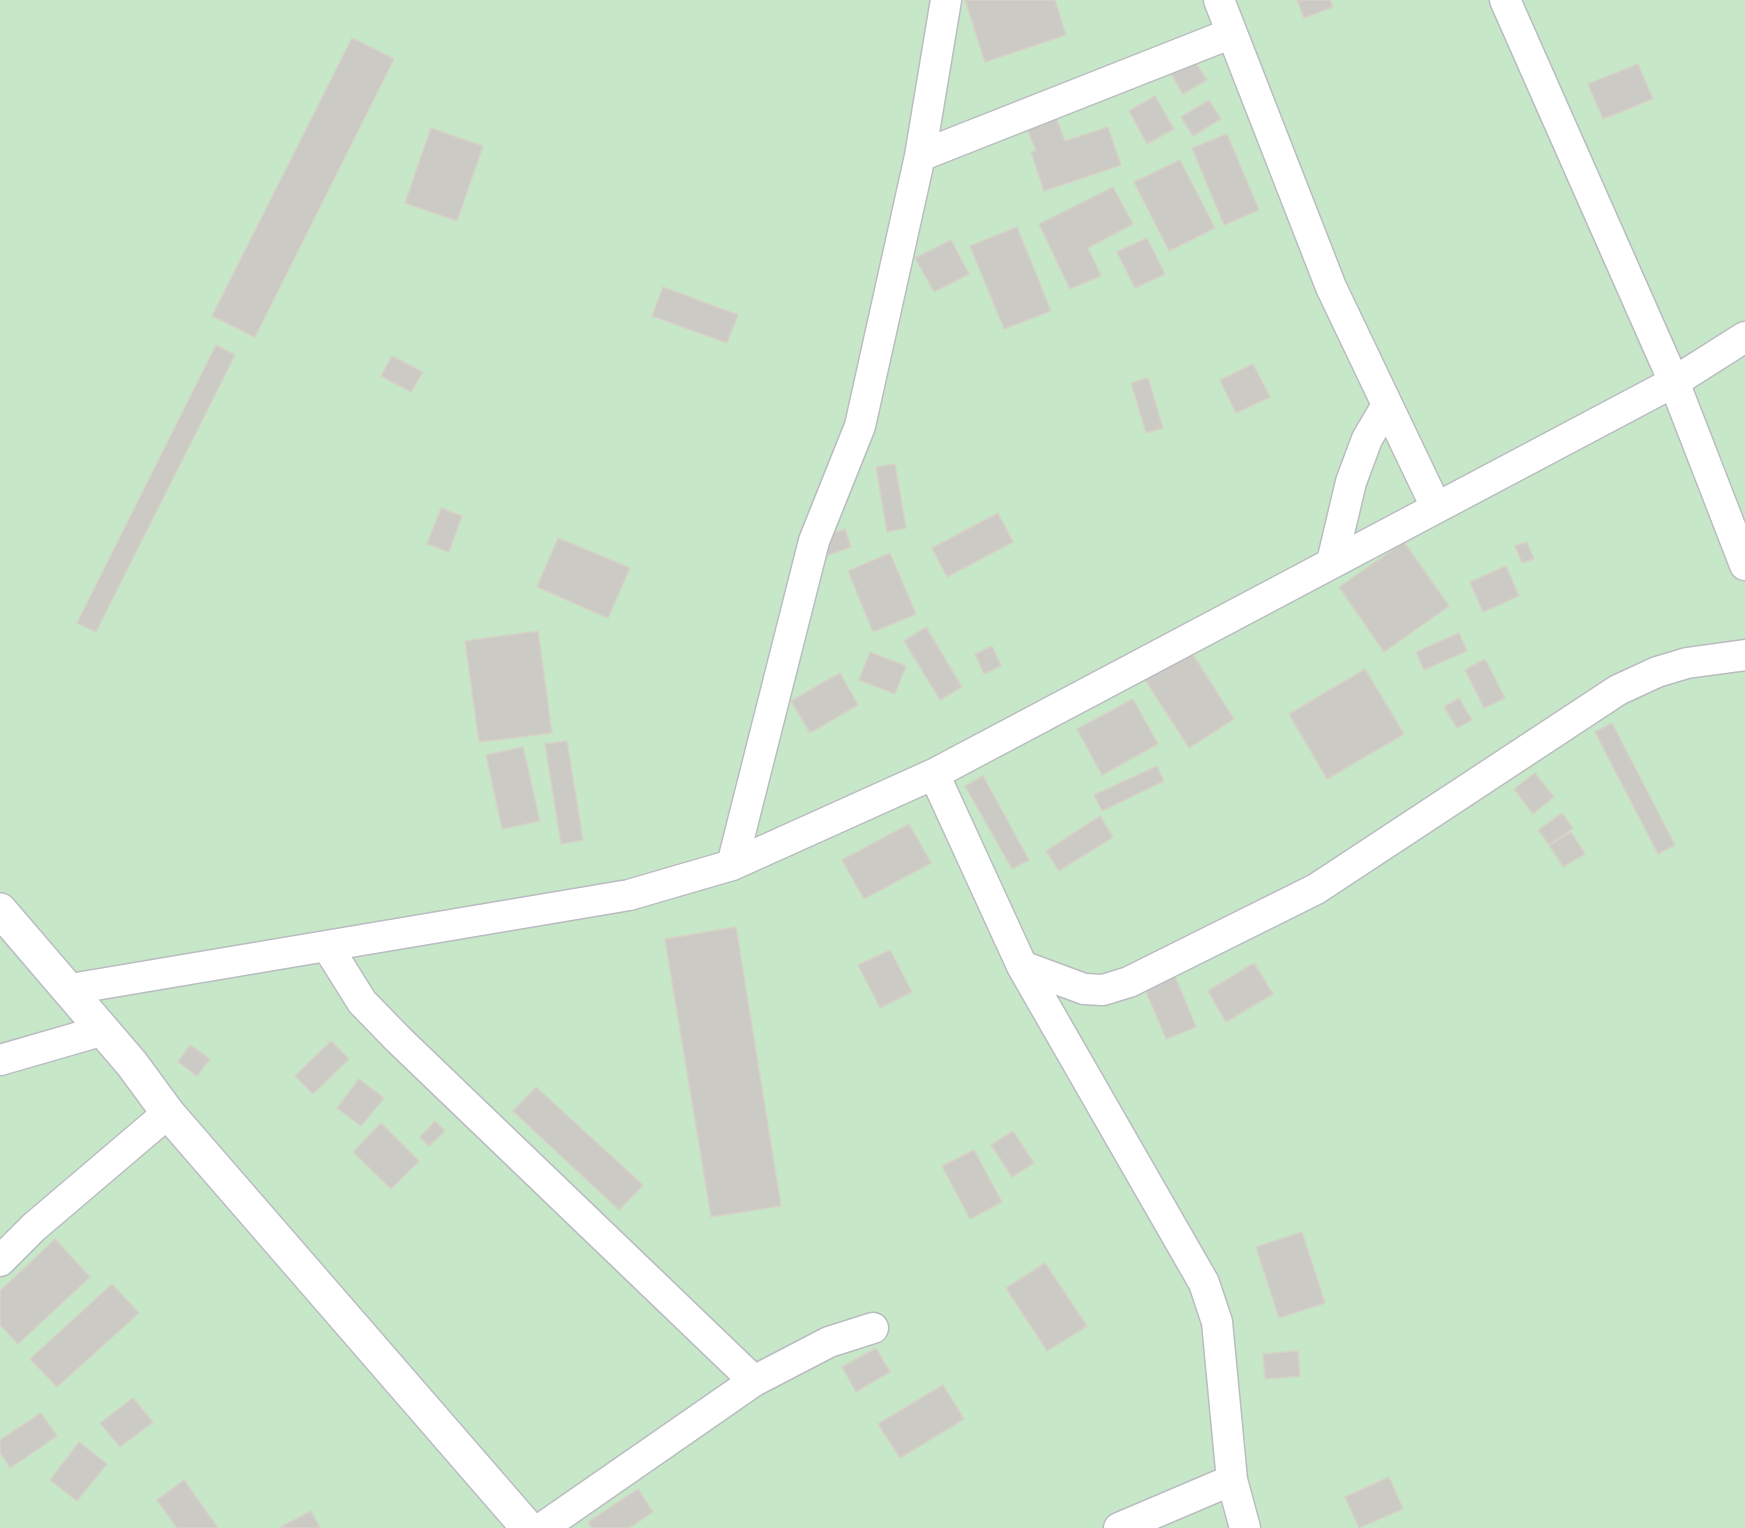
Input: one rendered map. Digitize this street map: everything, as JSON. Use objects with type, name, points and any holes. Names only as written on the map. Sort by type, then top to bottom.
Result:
[{"type":"street","points":[[732,866],[814,541],[860,426],[920,156],[946,0]]},
{"type":"street","points":[[1219,0],[1331,287],[1436,507]]},
{"type":"street","points":[[1505,0],[1674,382],[1745,565]]},
{"type":"street","points":[[920,156],[1232,33]]},
{"type":"street","points":[[71,989],[629,895],[732,866],[934,774],[1674,382],[1745,337]]},
{"type":"street","points":[[1332,562],[1351,482],[1367,439],[1387,405]]},
{"type":"street","points":[[1022,966],[1084,989],[1103,990],[1129,982],[1316,889],[1618,690],[1657,672],[1687,663],[1745,655]]},
{"type":"street","points":[[934,774],[1022,966],[1204,1283],[1217,1322],[1232,1480],[1245,1528]]},
{"type":"street","points":[[0,910],[105,1030],[168,1113],[528,1528]]},
{"type":"street","points":[[327,946],[362,1002],[399,1040],[754,1381]]},
{"type":"street","points":[[0,1060],[105,1030]]},
{"type":"street","points":[[0,1261],[34,1227],[168,1113]]},
{"type":"street","points":[[542,1528],[754,1381],[829,1342],[873,1328]]},
{"type":"street","points":[[1119,1528],[1232,1480]]},
{"type":"green space","points":[[0,0],[1745,0],[1745,1528],[0,1528]]},
{"type":"building","points":[[965,0],[1055,0],[1066,35],[985,62]]},
{"type":"building","points":[[1297,0],[1330,0],[1333,7],[1304,18]]},
{"type":"building","points":[[352,38],[394,59],[255,337],[212,316]]},
{"type":"building","points":[[1194,60],[1207,80],[1183,94],[1171,74]]},
{"type":"building","points":[[1638,64],[1653,99],[1603,119],[1588,84]]},
{"type":"building","points":[[1155,96],[1174,129],[1147,144],[1129,111]]},
{"type":"building","points":[[1209,100],[1221,119],[1193,136],[1181,117]]},
{"type":"building","points":[[1056,117],[1065,141],[1108,127],[1121,165],[1044,191],[1031,152],[1036,151],[1027,129]]},
{"type":"building","points":[[431,128],[483,146],[457,221],[405,203]]},
{"type":"building","points":[[1227,134],[1259,210],[1224,225],[1192,148]]},
{"type":"building","points":[[1180,160],[1215,228],[1169,251],[1134,182]]},
{"type":"building","points":[[1113,187],[1133,224],[1088,248],[1101,276],[1070,289],[1039,224]]},
{"type":"building","points":[[1017,227],[1051,311],[1004,329],[970,246]]},
{"type":"building","points":[[1147,238],[1165,274],[1135,288],[1117,252]]},
{"type":"building","points":[[951,240],[969,274],[934,292],[915,258]]},
{"type":"building","points":[[663,287],[738,315],[727,343],[652,316]]},
{"type":"building","points":[[216,345],[235,355],[96,632],[77,623]]},
{"type":"building","points":[[392,356],[423,372],[411,392],[381,376]]},
{"type":"building","points":[[1253,364],[1270,397],[1236,413],[1220,380]]},
{"type":"building","points":[[1148,378],[1163,428],[1146,433],[1131,383]]},
{"type":"building","points":[[895,464],[906,528],[887,532],[876,467]]},
{"type":"building","points":[[441,508],[462,516],[449,552],[427,544]]},
{"type":"building","points":[[998,513],[1013,542],[947,577],[932,548]]},
{"type":"building","points":[[845,529],[851,547],[823,557],[816,540]]},
{"type":"building","points":[[558,538],[630,568],[608,618],[537,587]]},
{"type":"building","points":[[1404,542],[1449,606],[1384,652],[1339,587]]},
{"type":"building","points":[[1527,542],[1534,559],[1522,563],[1515,546]]},
{"type":"building","points":[[890,553],[916,614],[873,632],[848,571]]},
{"type":"building","points":[[1506,566],[1519,596],[1483,612],[1470,582]]},
{"type":"building","points":[[926,627],[962,687],[940,700],[904,641]]},
{"type":"building","points":[[538,631],[552,733],[479,742],[465,641]]},
{"type":"building","points":[[1459,633],[1467,651],[1424,670],[1416,652]]},
{"type":"building","points":[[992,646],[1001,666],[984,674],[975,654]]},
{"type":"building","points":[[1190,650],[1234,719],[1189,748],[1144,678]]},
{"type":"building","points":[[870,652],[906,666],[895,694],[859,680]]},
{"type":"building","points":[[1485,659],[1505,698],[1484,708],[1465,670]]},
{"type":"building","points":[[1365,669],[1404,734],[1327,779],[1289,714]]},
{"type":"building","points":[[840,673],[858,705],[810,733],[791,701]]},
{"type":"building","points":[[1459,698],[1472,720],[1457,728],[1444,707]]},
{"type":"building","points":[[1133,699],[1158,744],[1102,775],[1077,729]]},
{"type":"building","points":[[1612,723],[1675,845],[1658,854],[1595,732]]},
{"type":"building","points":[[567,741],[583,840],[561,844],[545,744]]},
{"type":"building","points":[[523,747],[540,821],[502,829],[486,755]]},
{"type":"building","points":[[1157,766],[1164,781],[1102,811],[1094,795]]},
{"type":"building","points":[[1535,773],[1554,797],[1533,814],[1514,789]]},
{"type":"building","points":[[983,776],[1029,860],[1012,869],[965,786]]},
{"type":"building","points":[[1562,813],[1573,828],[1549,845],[1538,830]]},
{"type":"building","points":[[1100,816],[1113,837],[1059,871],[1046,851]]},
{"type":"building","points":[[909,824],[931,863],[864,899],[842,860]]},
{"type":"building","points":[[1571,832],[1585,854],[1563,867],[1549,845]]},
{"type":"building","points":[[736,927],[781,1206],[711,1217],[665,939]]},
{"type":"building","points":[[890,950],[912,992],[880,1008],[858,965]]},
{"type":"building","points":[[1167,957],[1196,1027],[1166,1039],[1137,970]]},
{"type":"building","points":[[1254,963],[1273,994],[1226,1022],[1208,991]]},
{"type":"building","points":[[331,1041],[349,1059],[313,1094],[295,1076]]},
{"type":"building","points":[[190,1045],[210,1059],[197,1076],[178,1062]]},
{"type":"building","points":[[359,1079],[384,1098],[361,1126],[337,1108]]},
{"type":"building","points":[[536,1087],[643,1185],[619,1210],[513,1111]]},
{"type":"building","points":[[435,1121],[445,1131],[429,1146],[420,1137]]},
{"type":"building","points":[[381,1123],[419,1161],[391,1189],[353,1152]]},
{"type":"building","points":[[1013,1131],[1034,1163],[1012,1177],[991,1145]]},
{"type":"building","points":[[974,1150],[1002,1202],[970,1219],[942,1166]]},
{"type":"building","points":[[1302,1232],[1325,1303],[1279,1318],[1256,1247]]},
{"type":"building","points":[[55,1239],[90,1277],[18,1344],[0,1325],[0,1291]]},
{"type":"building","points":[[1045,1263],[1087,1326],[1047,1351],[1006,1288]]},
{"type":"building","points":[[112,1284],[139,1313],[57,1387],[30,1359]]},
{"type":"building","points":[[876,1348],[890,1372],[856,1392],[842,1367]]},
{"type":"building","points":[[1298,1351],[1300,1376],[1265,1379],[1263,1354]]},
{"type":"building","points":[[943,1385],[964,1419],[900,1458],[878,1424]]},
{"type":"building","points":[[133,1398],[153,1422],[120,1447],[100,1423]]},
{"type":"building","points":[[41,1413],[57,1436],[10,1468],[0,1452],[0,1440]]},
{"type":"building","points":[[79,1442],[107,1464],[77,1501],[50,1480]]},
{"type":"building","points":[[1389,1477],[1403,1509],[1359,1528],[1345,1497]]},
{"type":"building","points":[[184,1480],[218,1528],[177,1528],[157,1500]]},
{"type":"building","points":[[638,1489],[653,1512],[629,1528],[592,1528],[588,1522]]},
{"type":"building","points":[[311,1511],[320,1528],[279,1528]]}]
